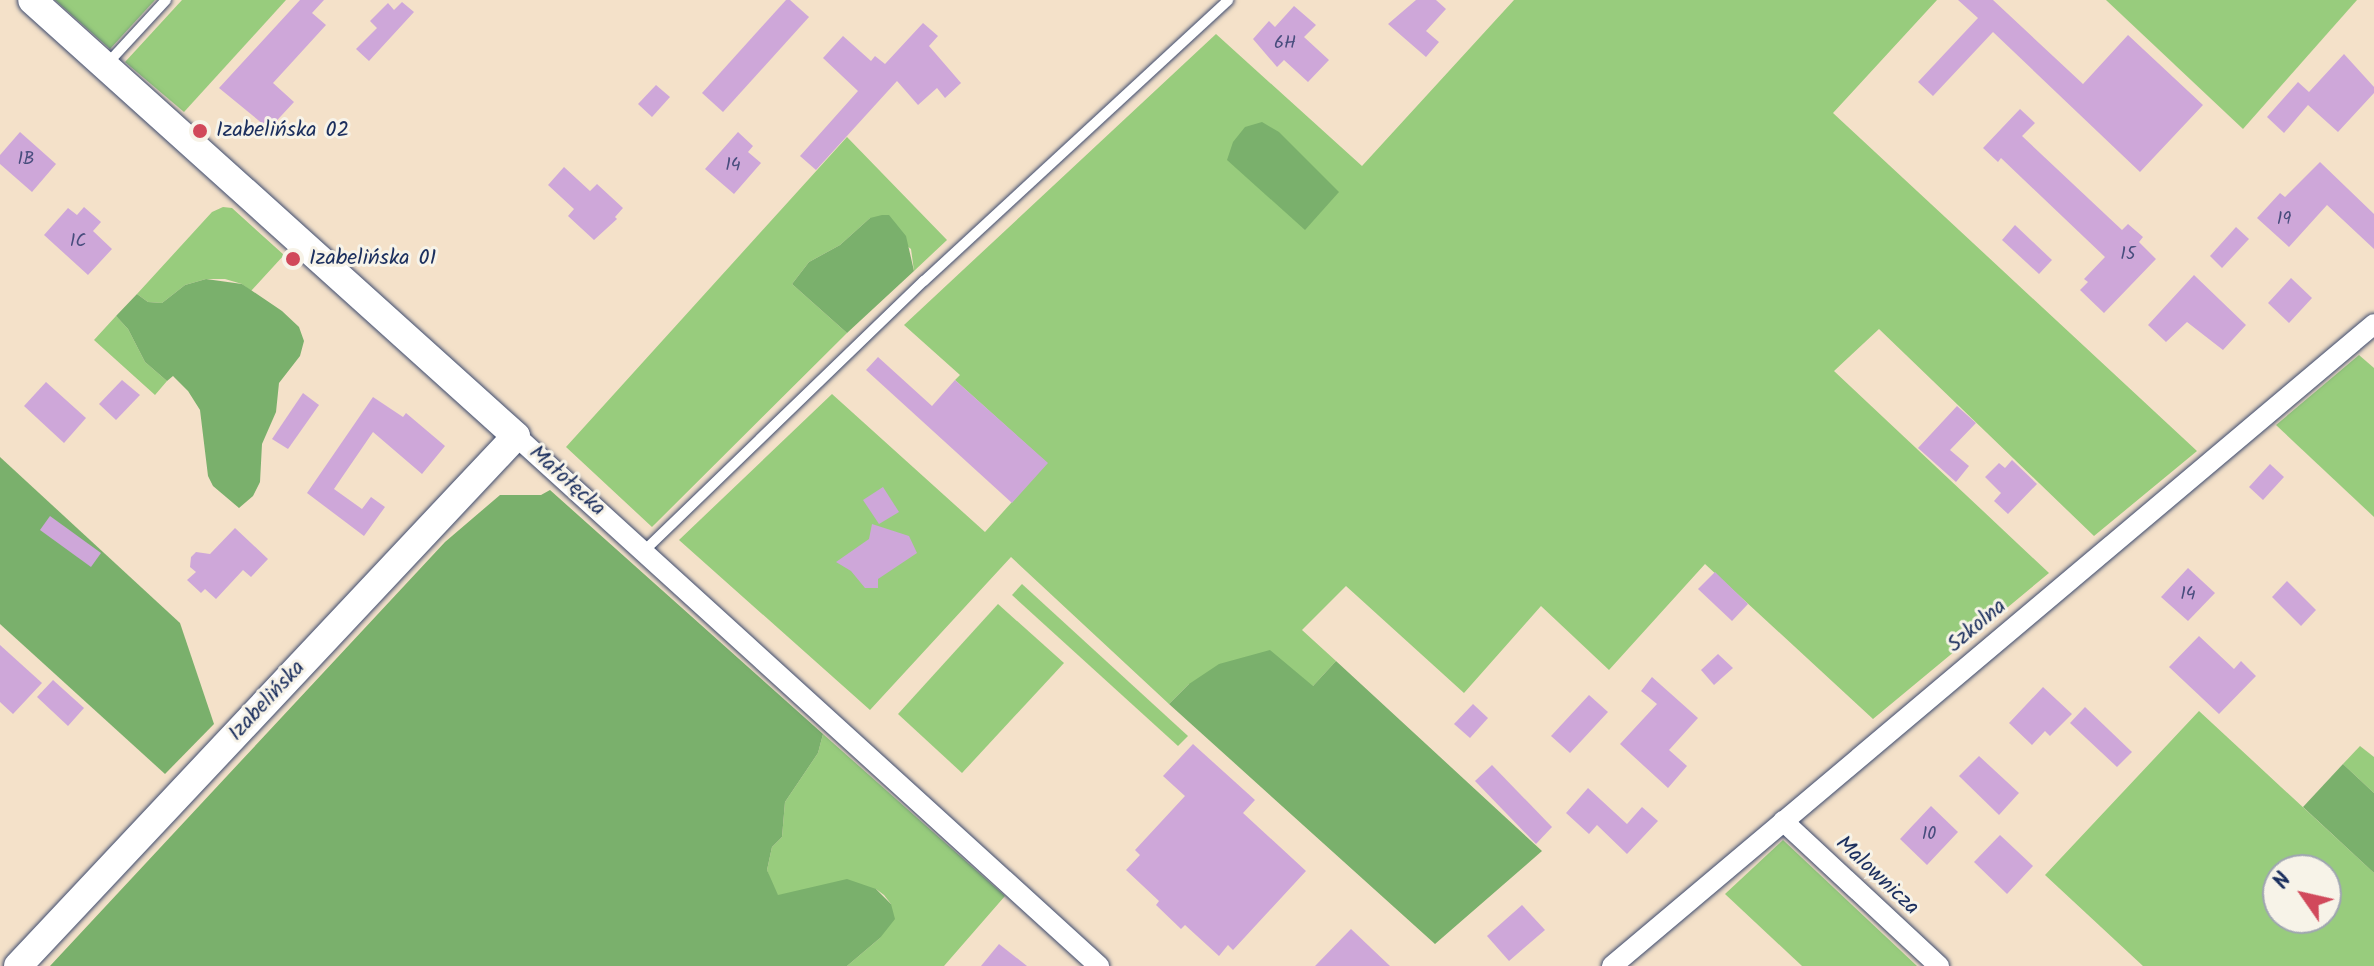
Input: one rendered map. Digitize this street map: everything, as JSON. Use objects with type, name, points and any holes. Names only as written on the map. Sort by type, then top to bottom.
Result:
[{"type":"street","name":"Małołęcka","points":[[32,0],[1099,966]]},
{"type":"street","name":"Szkolna","points":[[1612,966],[2374,324]]},
{"type":"street","name":"Izabelińska","points":[[18,966],[516,436]]},
{"type":"street","name":"Malownicza","points":[[1783,821],[1939,966]]},
{"type":"lane","points":[[105,66],[166,0]]},
{"type":"lane","points":[[644,551],[924,281],[1228,0]]},
{"type":"green space","points":[[55,0],[155,0],[110,49]]},
{"type":"green space","points":[[182,0],[286,0],[184,112],[125,62]]},
{"type":"green space","points":[[1514,0],[1937,0],[1833,113],[2197,451],[2094,536],[1879,329],[1834,371],[2049,573],[1873,719],[1705,564],[1609,670],[1541,606],[1464,693],[1346,586],[1302,630],[1336,661],[1313,686],[1189,684],[1169,704],[1011,557],[870,710],[679,540],[832,394],[985,532],[1047,463],[955,380],[960,375],[904,325],[1216,34],[1362,166]]},
{"type":"green space","points":[[2106,0],[2357,0],[2243,129]]},
{"type":"green space","points":[[1262,122],[1279,132],[1339,192],[1305,230],[1227,160],[1233,142],[1245,127]]},
{"type":"green space","points":[[847,137],[947,240],[914,271],[911,249],[870,218],[840,245],[809,262],[792,284],[847,333],[652,527],[566,447]]},
{"type":"green space","points":[[223,207],[232,208],[284,255],[251,291],[242,284],[225,279],[206,279],[185,285],[162,303],[148,302],[137,294],[212,212]]},
{"type":"green space","points":[[889,215],[906,236],[914,271],[847,333],[792,284],[809,262],[840,245],[870,218]]},
{"type":"green space","points":[[206,279],[242,284],[282,311],[299,327],[304,341],[300,356],[279,383],[276,412],[262,444],[260,482],[253,496],[239,508],[213,486],[208,476],[200,410],[188,391],[173,376],[167,381],[145,362],[128,329],[116,316],[137,294],[148,302],[162,303],[185,285]]},
{"type":"green space","points":[[116,316],[128,329],[145,362],[167,381],[155,395],[94,340]]},
{"type":"green space","points":[[2359,355],[2374,368],[2374,517],[2276,425]]},
{"type":"green space","points":[[0,457],[180,623],[214,724],[165,774],[0,624]]},
{"type":"green space","points":[[550,490],[823,734],[818,753],[785,802],[782,837],[772,847],[767,870],[778,895],[847,879],[876,889],[891,904],[895,919],[880,938],[847,966],[50,966],[445,542],[500,495],[541,495]]},
{"type":"green space","points":[[1022,584],[1188,736],[1178,746],[1012,595]]},
{"type":"green space","points":[[998,604],[1064,663],[962,773],[898,714]]},
{"type":"green space","points":[[1270,650],[1313,686],[1336,661],[1542,851],[1435,944],[1169,704],[1189,684],[1219,664]]},
{"type":"green space","points":[[2199,711],[2374,873],[2374,966],[2143,966],[2045,875]]},
{"type":"green space","points":[[823,734],[1005,896],[944,966],[847,966],[880,938],[891,904],[884,895],[876,889],[778,896],[772,885],[767,870],[772,847],[782,837],[785,802],[818,753]]},
{"type":"green space","points":[[2360,746],[2374,757],[2374,793],[2343,764]]},
{"type":"green space","points":[[2343,764],[2374,793],[2374,873],[2303,807]]},
{"type":"green space","points":[[1783,840],[1917,966],[1802,966],[1725,894]]},
{"type":"building","points":[[300,0],[324,0],[312,13],[326,25],[273,83],[294,102],[269,129],[219,88]]},
{"type":"building","points":[[786,0],[809,17],[723,112],[702,93]]},
{"type":"building","points":[[1416,0],[1436,0],[1446,9],[1426,31],[1439,42],[1426,57],[1388,24]]},
{"type":"building","points":[[1958,0],[1993,0],[2083,84],[2128,35],[2203,105],[2140,172],[1993,32],[1933,96],[1918,82],[1978,18]]},
{"type":"building","points":[[402,2],[414,12],[369,61],[356,49],[377,28],[370,21],[388,3],[394,10]]},
{"type":"building","points":[[1294,6],[1316,25],[1304,37],[1329,60],[1308,82],[1284,60],[1277,67],[1253,39],[1269,21],[1275,27]]},
{"type":"building","points":[[923,23],[938,36],[929,46],[961,83],[945,98],[937,88],[918,105],[897,81],[816,170],[800,156],[858,91],[823,58],[843,36],[871,61],[875,56],[885,64]]},
{"type":"building","points":[[2344,54],[2374,87],[2374,93],[2338,132],[2308,105],[2284,133],[2267,117],[2298,82],[2309,92]]},
{"type":"building","points":[[656,85],[670,97],[652,117],[638,104]]},
{"type":"building","points":[[2020,109],[2035,123],[2022,136],[2122,230],[2128,224],[2143,237],[2139,242],[2156,259],[2104,313],[2080,290],[2088,282],[2084,279],[2105,257],[2001,158],[1998,162],[1983,148]]},
{"type":"building","points":[[20,132],[56,164],[32,192],[0,164],[0,155]]},
{"type":"building","points":[[738,132],[753,146],[748,152],[761,163],[734,194],[705,169]]},
{"type":"building","points":[[2320,162],[2374,214],[2374,249],[2327,205],[2289,247],[2257,218],[2280,193],[2285,197]]},
{"type":"building","points":[[564,167],[590,191],[597,184],[623,208],[615,217],[617,219],[594,240],[568,216],[574,209],[548,185]]},
{"type":"building","points":[[84,207],[101,222],[93,231],[112,249],[88,275],[44,235],[68,208],[77,215]]},
{"type":"building","points":[[2015,225],[2052,260],[2039,274],[2002,240]]},
{"type":"building","points":[[2236,227],[2249,239],[2222,268],[2210,256]]},
{"type":"building","points":[[2194,275],[2246,325],[2223,350],[2187,322],[2166,342],[2148,325]]},
{"type":"building","points":[[2291,278],[2312,298],[2289,323],[2268,303]]},
{"type":"building","points":[[878,357],[932,406],[955,380],[1048,463],[1012,503],[866,370]]},
{"type":"building","points":[[122,380],[140,395],[116,420],[99,404]]},
{"type":"building","points":[[46,382],[86,418],[64,443],[24,406]]},
{"type":"building","points":[[303,393],[319,405],[288,449],[272,439]]},
{"type":"building","points":[[373,397],[403,417],[406,413],[445,446],[422,474],[373,432],[334,489],[362,509],[371,497],[385,507],[364,536],[307,493]]},
{"type":"building","points":[[1957,406],[1976,423],[1950,450],[1969,466],[1956,482],[1918,448]]},
{"type":"building","points":[[2012,460],[2037,484],[2008,514],[1994,501],[2001,493],[1985,477],[1999,463],[2005,468]]},
{"type":"building","points":[[2270,464],[2284,477],[2263,500],[2249,487]]},
{"type":"building","points":[[883,487],[899,512],[879,524],[863,500]]},
{"type":"building","points":[[50,516],[101,553],[91,567],[40,530]]},
{"type":"building","points":[[872,524],[909,536],[917,553],[878,579],[878,588],[865,588],[851,571],[836,562],[869,539]]},
{"type":"building","points":[[235,528],[268,559],[251,577],[243,570],[216,599],[205,589],[201,593],[187,580],[196,572],[190,567],[191,557],[196,552],[210,554]]},
{"type":"building","points":[[2188,568],[2215,593],[2188,621],[2161,597]]},
{"type":"building","points":[[1715,572],[1748,604],[1732,621],[1698,589]]},
{"type":"building","points":[[2287,581],[2316,610],[2301,626],[2272,597]]},
{"type":"building","points":[[2199,636],[2234,669],[2241,661],[2256,676],[2219,714],[2169,667]]},
{"type":"building","points":[[0,645],[42,683],[13,714],[0,702]]},
{"type":"building","points":[[1718,654],[1733,668],[1714,685],[1701,670]]},
{"type":"building","points":[[1652,677],[1698,718],[1669,750],[1687,766],[1668,788],[1620,744],[1657,704],[1641,691]]},
{"type":"building","points":[[53,680],[84,708],[68,726],[37,697]]},
{"type":"building","points":[[2043,687],[2072,714],[2050,736],[2045,731],[2032,745],[2009,723]]},
{"type":"building","points":[[1589,695],[1608,712],[1570,753],[1551,736]]},
{"type":"building","points":[[1473,704],[1488,718],[1470,738],[1454,724]]},
{"type":"building","points":[[2085,707],[2132,752],[2117,767],[2070,723]]},
{"type":"building","points":[[1193,744],[1255,800],[1243,813],[1306,871],[1233,950],[1228,945],[1219,956],[1185,925],[1181,929],[1156,905],[1159,901],[1126,870],[1140,855],[1135,850],[1185,796],[1163,776]]},
{"type":"building","points":[[1979,756],[2019,793],[1999,815],[1959,776]]},
{"type":"building","points":[[1492,765],[1552,827],[1536,844],[1475,781]]},
{"type":"building","points":[[1588,788],[1627,824],[1642,807],[1658,821],[1627,854],[1597,825],[1589,834],[1566,813]]},
{"type":"building","points":[[1931,806],[1958,832],[1927,865],[1900,839]]},
{"type":"building","points":[[2000,835],[2033,866],[2007,894],[1974,862]]},
{"type":"building","points":[[1522,905],[1545,930],[1509,961],[1487,936]]},
{"type":"building","points":[[1351,929],[1390,966],[1315,966]]},
{"type":"building","points":[[999,944],[1027,966],[981,966]]},
{"type":"place","name":"Izabelińska 02","points":[[200,131]]},
{"type":"place","name":"Izabelińska 01","points":[[293,259]]}]
